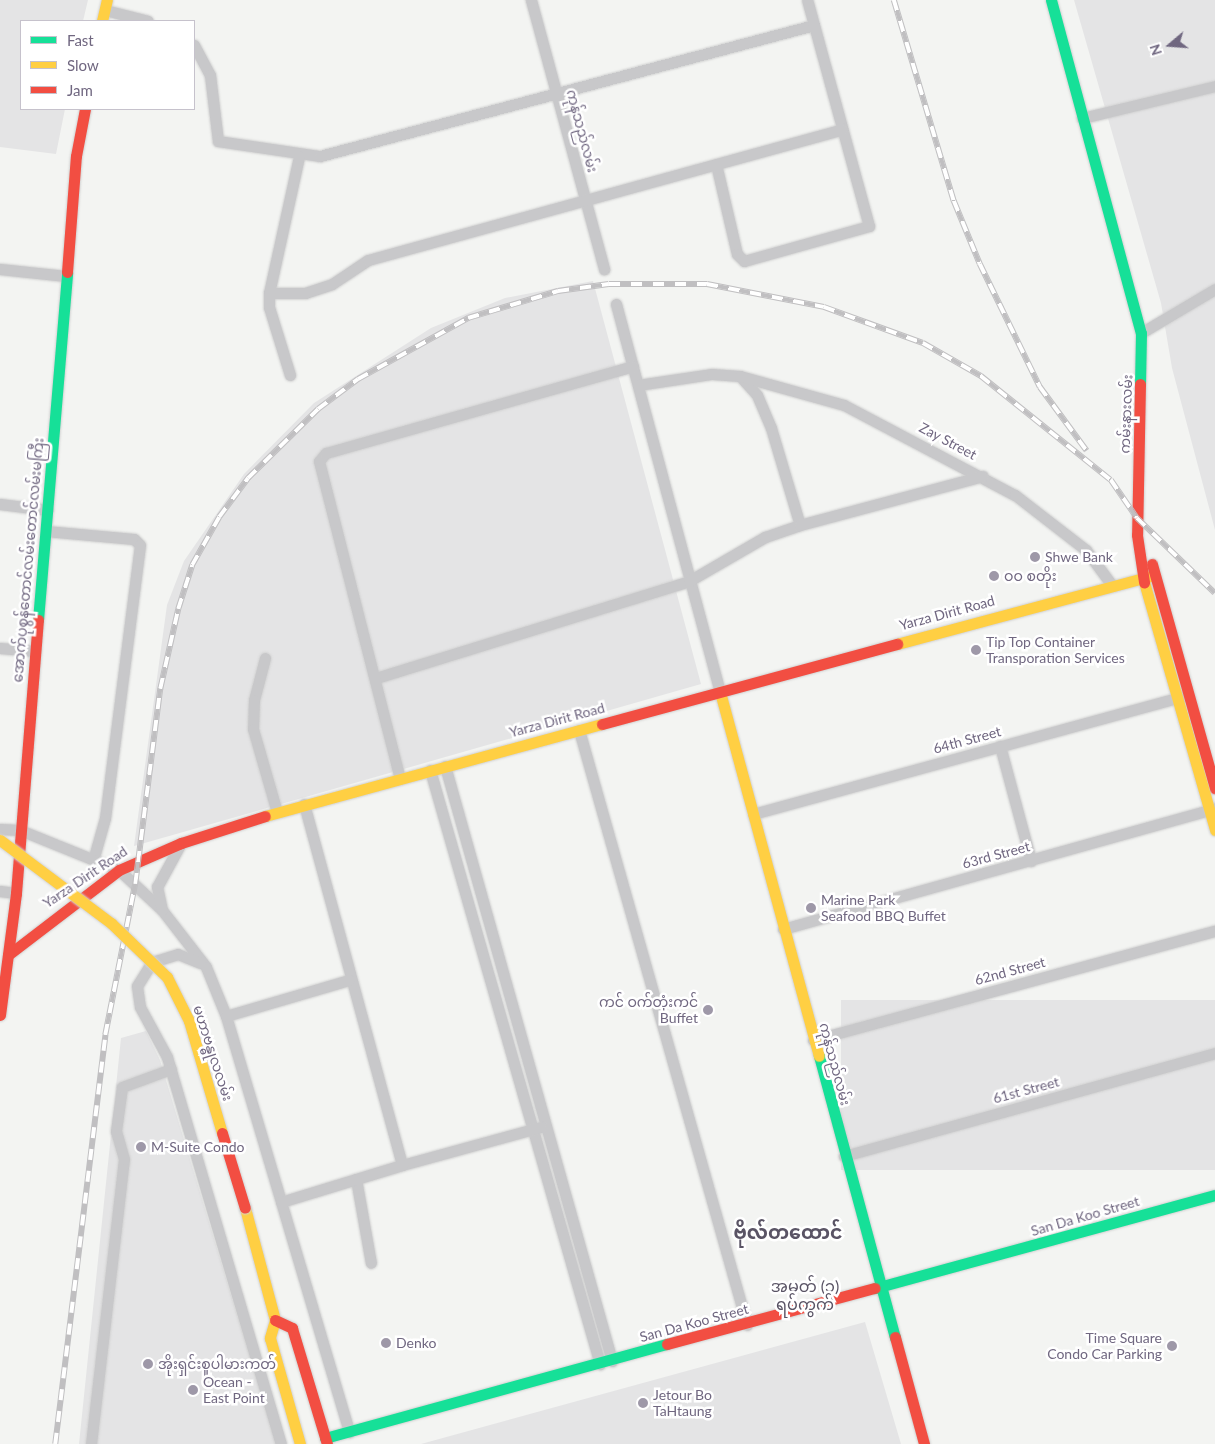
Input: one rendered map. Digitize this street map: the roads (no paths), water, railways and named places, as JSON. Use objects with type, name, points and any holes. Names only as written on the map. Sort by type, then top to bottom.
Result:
[{"type":"main road","name":"ကမ်းနားလမ်း","points":[[1051,0],[1145,332],[1137,535],[1183,696],[1212,809],[1215,830]]},
{"type":"main road","name":"ကမ်းနားလမ်း","points":[[1056,0],[1085,118]]},
{"type":"main road","name":"အောက်ပုစွန်တောင်လမ်းတောင်လမ်းမကြီး","points":[[0,1015],[2,987],[16,893],[76,156],[85,110]]},
{"type":"main road","name":"Yarza Dirit Road","points":[[8,955],[119,870],[181,843],[304,804],[1111,584],[1148,576]]},
{"type":"main road","name":"ကုန်သည်လမ်း","points":[[720,692],[880,1289],[924,1444]]},
{"type":"main road","name":"ကမ်းနားလမ်း","points":[[1183,696],[1215,788]]},
{"type":"main road","name":"မဟာဗန္ဓုလလမ်း","points":[[0,840],[111,923],[167,977],[189,1020],[245,1208],[275,1320],[270,1338],[298,1444]]},
{"type":"main road","name":"San Da Koo Street","points":[[326,1441],[349,1432],[880,1289],[1215,1196]]},
{"type":"main road","points":[[275,1320],[292,1328],[326,1441]]},
{"type":"street","name":"ကုန်သည်လမ်း","points":[[531,0],[604,269]]},
{"type":"street","points":[[716,164],[740,259],[865,229],[869,226],[807,0]]},
{"type":"street","points":[[105,10],[144,20]]},
{"type":"street","points":[[195,46],[210,75],[218,142],[299,156],[320,156],[814,25]]},
{"type":"street","points":[[1085,118],[1215,86]]},
{"type":"street","points":[[269,294],[305,293],[332,284],[368,260],[842,129]]},
{"type":"street","points":[[290,375],[269,307],[269,294],[299,156]]},
{"type":"street","points":[[0,269],[66,276]]},
{"type":"street","points":[[1145,332],[1215,289]]},
{"type":"street","points":[[616,304],[720,692]]},
{"type":"street","points":[[400,779],[376,678],[319,461],[326,452],[634,366]]},
{"type":"street","name":"Zay Street","points":[[638,385],[712,374],[740,376],[844,405],[983,476],[1016,495],[1086,550],[1111,584]]},
{"type":"street","points":[[740,376],[757,395],[771,428],[800,525]]},
{"type":"street","points":[[376,678],[689,581],[766,538],[800,525],[983,476]]},
{"type":"street","points":[[0,504],[48,510]]},
{"type":"street","points":[[46,531],[134,539],[140,545],[105,818],[94,858]]},
{"type":"street","points":[[0,648],[35,651]]},
{"type":"street","points":[[265,658],[254,700],[253,729],[277,812]]},
{"type":"street","name":"64th Street","points":[[753,814],[1183,696]]},
{"type":"street","points":[[579,730],[747,1324]]},
{"type":"street","points":[[1000,746],[1031,861]]},
{"type":"street","points":[[445,766],[612,1361]]},
{"type":"street","points":[[430,770],[600,1364]]},
{"type":"street","points":[[304,804],[349,980],[402,1165]]},
{"type":"street","name":"63rd Street","points":[[784,928],[1031,861],[1212,809]]},
{"type":"street","points":[[0,829],[20,830],[94,858],[119,870],[162,910],[206,967],[226,1016],[349,1432]]},
{"type":"street","points":[[162,910],[157,887],[181,843]]},
{"type":"street","points":[[0,892],[16,893]]},
{"type":"street","name":"62nd Street","points":[[813,1040],[1215,931]]},
{"type":"street","points":[[482,953],[496,947]]},
{"type":"street","points":[[206,967],[178,954],[164,956],[144,970],[137,986],[140,1007],[171,1069],[281,1444]]},
{"type":"street","points":[[226,1016],[349,980]]},
{"type":"street","points":[[502,1023],[517,1020]]},
{"type":"street","name":"61st Street","points":[[844,1156],[1215,1053]]},
{"type":"street","points":[[91,1444],[124,1159],[116,1131],[122,1087],[171,1069]]},
{"type":"street","points":[[281,1202],[402,1165],[534,1130],[546,1125]]},
{"type":"street","points":[[356,1179],[371,1263]]},
{"type":"street","points":[[566,1244],[578,1240]]},
{"type":"railway","points":[[894,0],[954,201],[980,264],[1040,387],[1087,451]]},
{"type":"railway","points":[[55,1444],[105,1035],[135,884],[160,689],[178,609],[192,565],[219,517],[248,478],[318,409],[358,379],[468,318],[558,291],[609,284],[707,284],[824,307],[923,343],[981,376],[1111,480],[1137,518],[1215,593]]},
{"type":"place","name":"Shwe Bank","points":[[1035,557]]},
{"type":"place","name":"ဝဝ စတိုး","points":[[994,576]]},
{"type":"place","name":"Tip Top Container Transporation Services","points":[[976,650]]},
{"type":"place","name":"Marine Park Seafood BBQ Buffet","points":[[811,908]]},
{"type":"place","name":"ကင် ဝက်တုံးကင် Buffet","points":[[708,1010]]},
{"type":"place","name":"M-Suite Condo","points":[[141,1147]]},
{"type":"place","name":"Denko","points":[[386,1343]]},
{"type":"place","name":"Time Square Condo Car Parking","points":[[1172,1346]]},
{"type":"place","name":"အိုးရှင်းစူပါမားကတ်","points":[[148,1364]]},
{"type":"place","name":"Ocean - East Point","points":[[193,1390]]},
{"type":"place","name":"Jetour Bo TaHtaung","points":[[643,1403]]},
{"type":"district","name":"ဗိုလ်တထောင်","points":[[788,1232]]},
{"type":"district","name":"အမှတ် (၃) ရပ်ကွက်","points":[[805,1295]]}]
